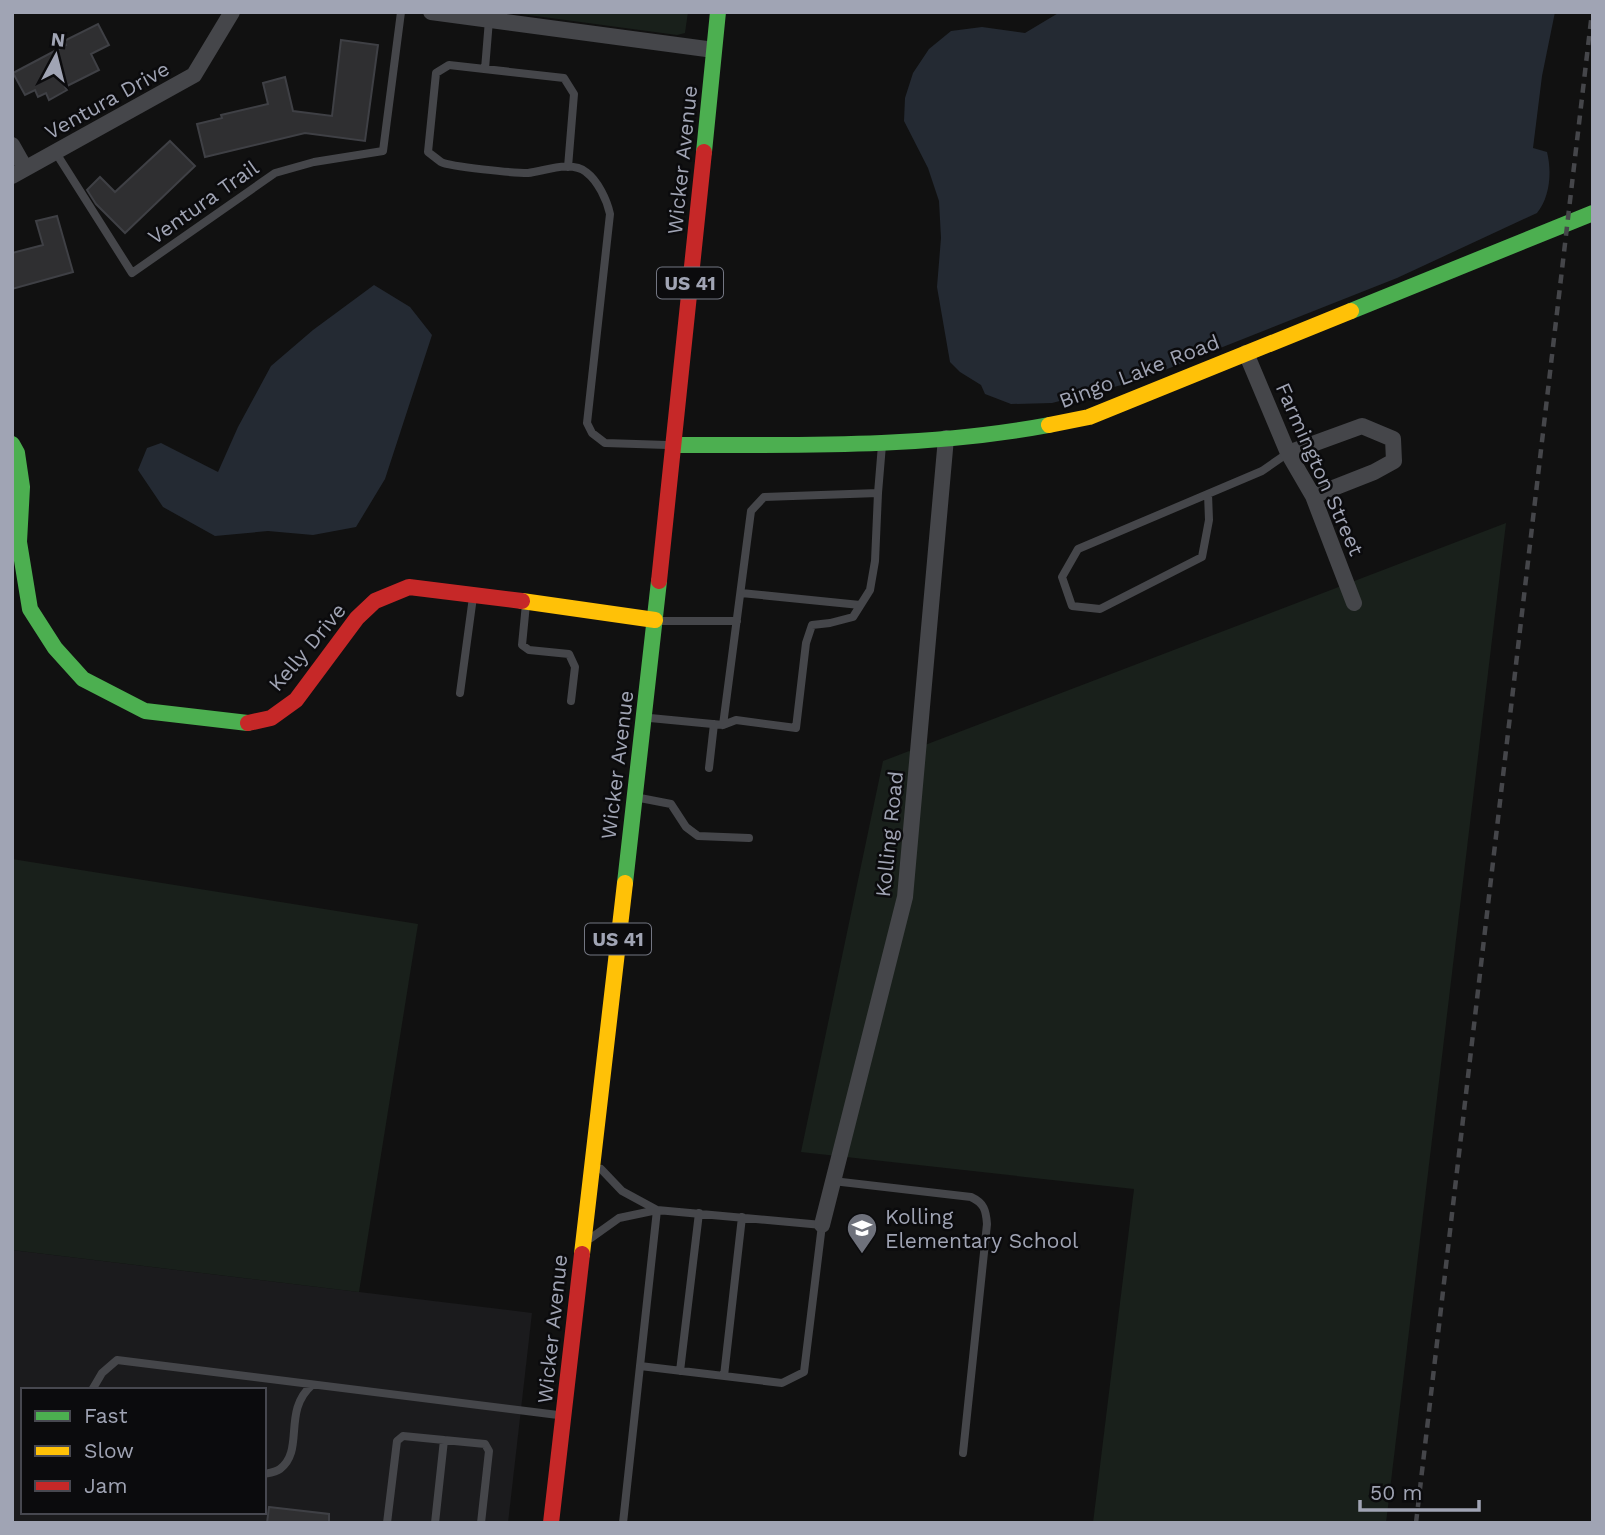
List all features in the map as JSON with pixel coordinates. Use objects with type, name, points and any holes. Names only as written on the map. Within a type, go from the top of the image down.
[{"type":"main road","name":"Wicker Avenue","points":[[551,1523],[674,445],[718,12]]},
{"type":"main road","name":"Bingo Lake Road","points":[[674,445],[946,438],[1049,426],[1089,417],[1593,213]]},
{"type":"main road","name":"Kelly Drive","points":[[12,444],[18,453],[22,487],[19,541],[30,609],[55,648],[83,679],[145,711],[243,724],[271,718],[296,700],[357,618],[374,601],[409,587],[654,620]]},
{"type":"street","name":"Ventura Drive","points":[[19,172],[194,75],[232,12]]},
{"type":"street","points":[[431,12],[489,16],[714,50]]},
{"type":"street","points":[[12,145],[19,172]]},
{"type":"street","name":"Farmington Street","points":[[1246,353],[1288,453],[1312,496],[1354,603]]},
{"type":"street","points":[[1288,453],[1362,426],[1393,439],[1394,461],[1374,472],[1312,496]]},
{"type":"street","name":"Kolling Road","points":[[822,1225],[905,897],[946,438]]},
{"type":"lane","name":"Ventura Trail","points":[[56,153],[132,273],[275,173],[314,162],[383,151],[401,12]]},
{"type":"lane","points":[[485,69],[489,16]]},
{"type":"lane","points":[[568,167],[574,94],[564,79],[449,65],[436,73],[428,152],[443,163],[525,173],[568,167],[572,166],[587,172],[607,200],[611,214],[587,423],[592,433],[605,443],[674,445]]},
{"type":"lane","points":[[643,717],[714,724],[736,720],[796,728],[806,643],[812,625],[830,624],[853,617],[870,590],[875,561],[883,441]]},
{"type":"lane","points":[[1208,494],[1209,520],[1202,557],[1100,609],[1072,606],[1062,577],[1078,549],[1262,471],[1288,453]]},
{"type":"lane","points":[[723,724],[751,511],[764,498],[878,494]]},
{"type":"lane","points":[[741,593],[860,605]]},
{"type":"lane","points":[[460,693],[473,594]]},
{"type":"lane","points":[[526,601],[522,645],[528,650],[569,654],[575,667],[571,701]]},
{"type":"lane","points":[[654,620],[737,621]]},
{"type":"lane","points":[[709,768],[714,724]]},
{"type":"lane","points":[[634,797],[671,804],[686,827],[698,836],[748,838]]},
{"type":"lane","points":[[593,1161],[622,1191],[657,1210]]},
{"type":"lane","points":[[833,1181],[971,1197],[981,1202],[986,1211],[987,1224],[963,1453]]},
{"type":"lane","points":[[623,1523],[657,1210]]},
{"type":"lane","points":[[583,1244],[620,1218],[657,1210],[822,1225],[804,1372],[782,1383],[640,1366]]},
{"type":"lane","points":[[680,1371],[699,1213]]},
{"type":"lane","points":[[724,1376],[742,1217]]},
{"type":"lane","points":[[93,1388],[102,1373],[117,1360],[564,1415]]},
{"type":"lane","points":[[266,1473],[280,1469],[290,1454],[298,1400],[312,1385]]},
{"type":"lane","points":[[387,1523],[397,1441],[402,1436],[485,1444],[489,1451],[481,1523]]},
{"type":"lane","points":[[435,1523],[444,1440]]},
{"type":"shaded area","points":[[506,12],[688,12],[685,33],[677,35]]},
{"type":"shaded area","points":[[1060,12],[1555,12],[1542,76],[1533,148],[1547,152],[1549,176],[1545,200],[1537,213],[1397,278],[1137,381],[1052,403],[1011,404],[985,394],[981,385],[950,362],[937,287],[941,238],[939,201],[928,168],[904,121],[905,98],[913,73],[929,49],[951,31],[982,27],[1025,33]]},
{"type":"shaded area","points":[[374,285],[410,307],[432,335],[385,479],[356,527],[313,535],[268,531],[215,536],[163,507],[138,470],[147,448],[161,443],[218,472],[238,427],[271,366],[313,330]]},
{"type":"shaded area","points":[[1506,523],[1386,1523],[1093,1523],[1134,1189],[801,1152],[883,761]]},
{"type":"shaded area","points":[[12,859],[418,924],[359,1292],[12,1250]]},
{"type":"shaded area","points":[[12,1250],[532,1313],[508,1523],[12,1523]]},
{"type":"building","points":[[98,24],[109,45],[91,54],[99,70],[65,87],[67,90],[49,100],[46,93],[38,97],[35,90],[25,95],[13,73],[66,45],[64,41]]},
{"type":"building","points":[[341,40],[378,45],[365,141],[305,133],[205,157],[197,124],[222,118],[221,115],[268,104],[263,83],[285,77],[293,111],[332,116]]},
{"type":"building","points":[[170,141],[195,166],[125,233],[96,204],[87,190],[100,177],[115,192]]},
{"type":"building","points":[[57,216],[73,272],[12,289],[12,253],[43,245],[36,221]]},
{"type":"building","points":[[269,1507],[329,1514],[329,1523],[267,1523]]},
{"type":"railway","points":[[1416,1523],[1592,12]]},
{"type":"traffic: fast","points":[[704,152],[718,12]]},
{"type":"traffic: fast","points":[[1351,311],[1593,213]]},
{"type":"traffic: fast","points":[[674,445],[862,444],[956,438],[1049,425]]},
{"type":"traffic: fast","points":[[12,444],[17,453],[22,487],[19,542],[30,609],[55,648],[83,679],[145,711],[248,723]]},
{"type":"traffic: fast","points":[[625,883],[659,581]]},
{"type":"traffic: slow","points":[[1049,425],[1089,417],[1351,311]]},
{"type":"traffic: slow","points":[[522,601],[655,620]]},
{"type":"traffic: slow","points":[[582,1254],[625,883]]},
{"type":"traffic: jam","points":[[659,581],[704,152]]},
{"type":"traffic: jam","points":[[248,723],[271,718],[296,700],[357,618],[375,601],[409,587],[522,601]]},
{"type":"traffic: jam","points":[[551,1523],[582,1254]]},
{"type":"place","name":"Kolling Elementary School","points":[[862,1255]]}]
